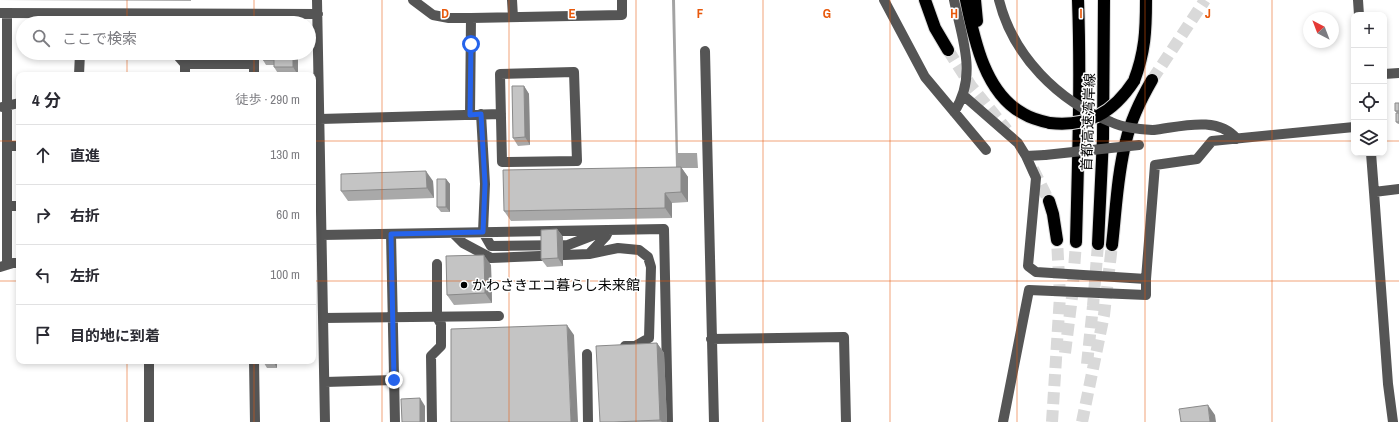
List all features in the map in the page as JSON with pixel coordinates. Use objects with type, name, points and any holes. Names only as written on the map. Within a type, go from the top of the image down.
[{"type":"highway","points":[[927,0],[935,28],[948,50]]},
{"type":"highway","points":[[966,0],[983,64],[993,84],[1011,106],[1023,114],[1036,120],[1065,124],[1092,119],[1105,112],[1116,104],[1134,81],[1143,53],[1146,31],[1146,0]]},
{"type":"highway","points":[[975,0],[983,64]]},
{"type":"highway","name":"首都高速湾岸線","points":[[1076,242],[1079,128],[1078,0]]},
{"type":"highway","name":"首都高速湾岸線","points":[[1098,244],[1103,130],[1104,0]]},
{"type":"highway","points":[[1112,245],[1122,158],[1126,141],[1134,117],[1152,80]]},
{"type":"highway","points":[[1049,202],[1053,214],[1057,240]]},
{"type":"street","points":[[317,0],[322,235],[318,266],[323,318],[325,422]]},
{"type":"street","points":[[413,0],[433,15],[449,18],[622,15],[622,0]]},
{"type":"street","points":[[512,0],[512,17]]},
{"type":"street","points":[[884,0],[925,77],[986,150]]},
{"type":"street","points":[[954,0],[968,67],[964,95],[954,112]]},
{"type":"street","points":[[999,0],[1012,34],[1027,59],[1038,72],[1063,95],[1077,105],[1111,122],[1127,127],[1153,130],[1200,124],[1211,125],[1224,128],[1231,132],[1236,139]]},
{"type":"street","points":[[1358,0],[1359,12]]},
{"type":"street","points":[[16,264],[4,266],[7,206],[4,181],[7,146],[3,107],[4,13],[50,16]]},
{"type":"street","points":[[286,16],[318,14]]},
{"type":"street","points":[[470,115],[471,18]]},
{"type":"street","points":[[705,51],[714,422]]},
{"type":"street","points":[[79,72],[80,60]]},
{"type":"street","points":[[181,60],[185,64],[254,64]]},
{"type":"street","points":[[254,60],[254,72]]},
{"type":"street","points":[[185,64],[185,72]]},
{"type":"street","points":[[574,72],[577,161],[502,162],[501,114],[500,74],[574,72]]},
{"type":"street","points":[[1387,74],[1399,73]]},
{"type":"street","points":[[964,95],[1018,143],[1036,178],[1028,266],[1036,272],[1146,279]]},
{"type":"street","points":[[3,107],[16,104]]},
{"type":"street","points":[[481,114],[485,184],[483,232],[491,246],[568,245],[609,230]]},
{"type":"street","points":[[320,119],[501,114]]},
{"type":"street","points":[[1003,422],[1029,290],[1146,295],[1155,166],[1197,159],[1212,141],[1351,128]]},
{"type":"street","points":[[1026,156],[1140,145]]},
{"type":"street","points":[[7,146],[16,146]]},
{"type":"street","points":[[1371,156],[1388,384],[1393,422]]},
{"type":"street","points":[[1374,192],[1399,189]]},
{"type":"street","points":[[7,206],[16,206]]},
{"type":"street","points":[[322,235],[664,229],[668,422]]},
{"type":"street","points":[[589,254],[606,236],[609,230]]},
{"type":"street","points":[[453,232],[463,243],[491,258],[589,254],[618,248],[639,250],[648,257],[651,267],[649,338],[635,346],[613,346]]},
{"type":"street","points":[[391,234],[396,422]]},
{"type":"street","points":[[432,422],[431,356],[441,346],[441,324],[437,317],[437,264]]},
{"type":"street","points":[[323,318],[499,316]]},
{"type":"street","points":[[711,339],[844,337],[846,422]]},
{"type":"street","points":[[587,354],[588,422]]},
{"type":"street","points":[[149,364],[149,422]]},
{"type":"street","points":[[254,364],[254,422]]},
{"type":"street","points":[[324,382],[394,380]]},
{"type":"shaded area","points":[[672,0],[675,0],[678,153],[697,153],[698,168],[676,168]]},
{"type":"building","points":[[274,60],[293,60],[293,67],[274,67]]},
{"type":"building","points":[[512,86],[524,86],[525,137],[513,138]]},
{"type":"building","points":[[1395,103],[1399,103],[1399,111],[1395,111]]},
{"type":"building","points":[[1396,113],[1399,113],[1399,122],[1396,122]]},
{"type":"building","points":[[681,167],[681,192],[665,193],[665,208],[504,211],[503,170]]},
{"type":"building","points":[[426,171],[427,188],[341,191],[341,174]]},
{"type":"building","points":[[437,179],[446,179],[446,207],[437,207]]},
{"type":"building","points":[[557,229],[558,258],[541,259],[541,230]]},
{"type":"building","points":[[484,255],[485,293],[447,295],[446,256]]},
{"type":"building","points":[[567,325],[571,422],[451,422],[451,329]]},
{"type":"building","points":[[657,343],[660,420],[600,422],[596,346]]},
{"type":"building","points":[[420,398],[420,422],[402,422],[401,399]]},
{"type":"building","points":[[1208,405],[1210,422],[1181,422],[1179,409]]},
{"type":"tunnel","points":[[1152,80],[1205,0]]},
{"type":"tunnel","points":[[948,50],[971,86],[1007,130]]},
{"type":"tunnel","points":[[1033,169],[1049,201]]},
{"type":"tunnel","points":[[1052,422],[1060,296],[1057,240]]},
{"type":"tunnel","points":[[1065,353],[1072,297],[1076,242]]},
{"type":"tunnel","points":[[1087,364],[1098,244]]},
{"type":"tunnel","points":[[1082,422],[1104,315],[1112,245]]},
{"type":"place","name":"かわさきエコ暮らし未来館","points":[[464,285]]},
{"type":"route","points":[[394,380],[391,234],[483,232],[485,184],[481,114],[470,115],[471,44]]}]
